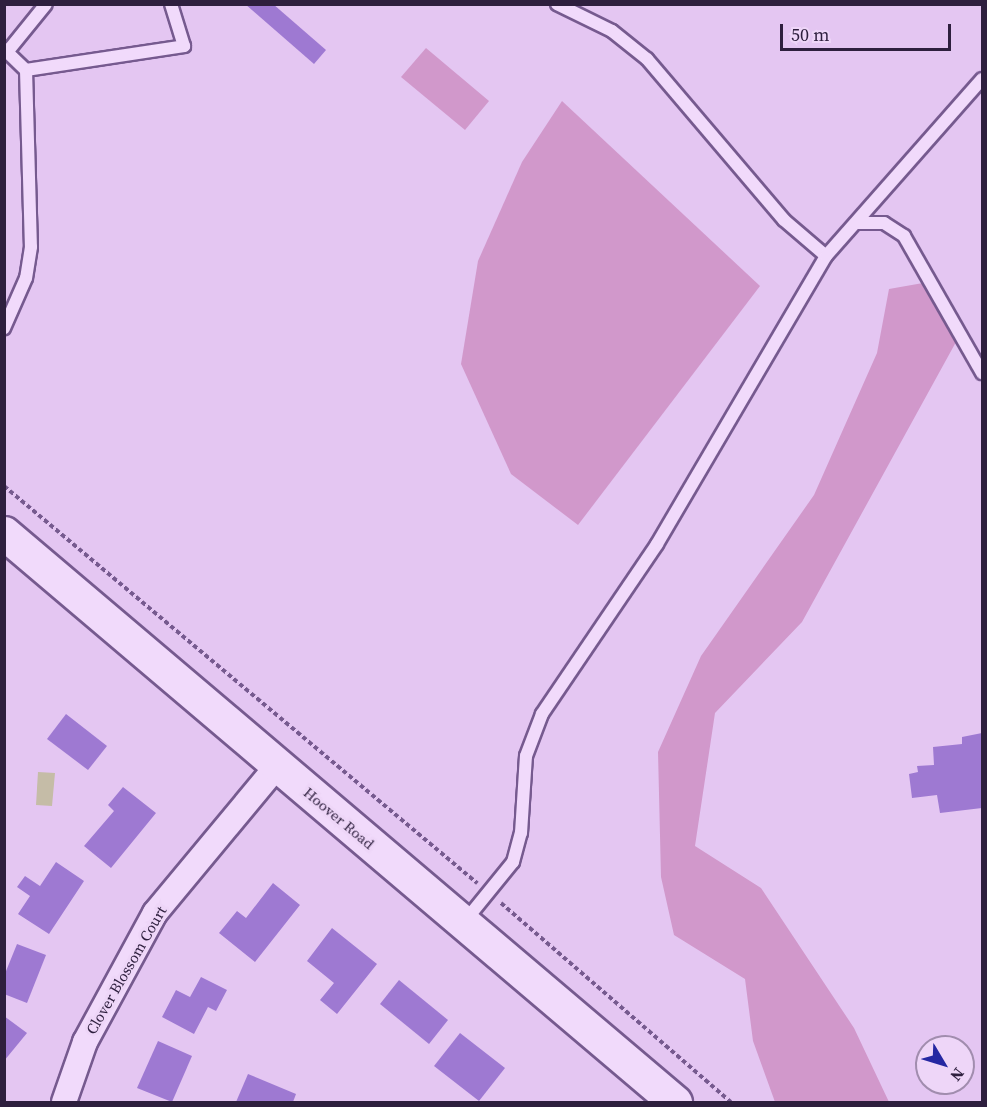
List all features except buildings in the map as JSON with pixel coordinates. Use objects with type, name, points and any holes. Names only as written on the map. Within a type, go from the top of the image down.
[{"type":"main road","name":"Hoover Road","points":[[4,533],[675,1102]]},
{"type":"street","name":"Clover Blossom Court","points":[[64,1102],[85,1042],[154,913],[277,766]]},
{"type":"lane","points":[[4,328],[26,278],[31,247],[26,70],[6,50],[46,4]]},
{"type":"lane","points":[[26,70],[184,46],[171,4]]},
{"type":"lane","points":[[557,4],[612,31],[647,59],[784,220],[826,255]]},
{"type":"lane","points":[[463,923],[490,894],[513,861],[521,833],[521,780],[542,714],[657,544],[826,255],[858,223],[982,80]]},
{"type":"lane","points":[[858,223],[884,223],[904,236],[982,373]]},
{"type":"path","points":[[4,486],[490,894],[731,1102]]},
{"type":"shaded area","points":[[426,48],[489,101],[465,130],[401,77]]},
{"type":"shaded area","points":[[562,101],[760,286],[578,525],[511,474],[461,364],[478,261],[522,162]]},
{"type":"shaded area","points":[[923,283],[956,342],[802,622],[715,713],[695,846],[761,888],[854,1028],[889,1102],[775,1102],[753,1041],[745,979],[674,935],[661,877],[658,752],[701,656],[814,495],[877,353],[889,289]]},
{"type":"shaded area","points":[[38,772],[55,773],[52,806],[36,805]]}]
